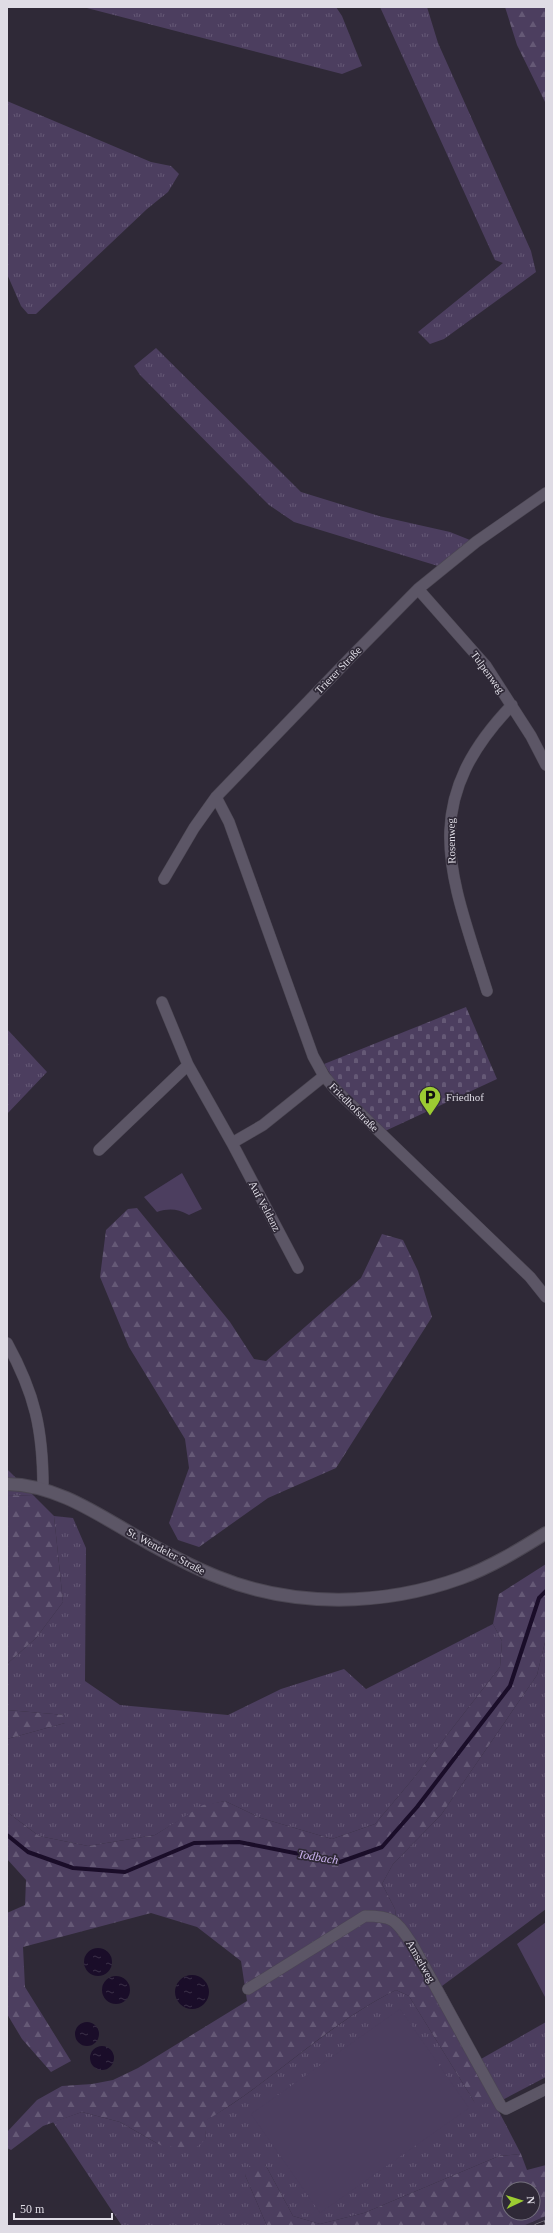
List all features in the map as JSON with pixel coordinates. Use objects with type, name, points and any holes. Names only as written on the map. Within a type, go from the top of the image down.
[{"type":"main road","name":"St. Wendeler Straße","points":[[9,1484],[43,1488],[67,1497],[179,1560],[219,1578],[256,1589],[296,1596],[335,1600],[377,1598],[418,1591],[461,1578],[499,1561],[546,1533]]},
{"type":"street","name":"Trierer Straße","points":[[164,879],[194,828],[216,797],[418,589],[476,542],[546,493]]},
{"type":"street","name":"Tulpenweg","points":[[418,589],[486,666],[512,705],[546,764]]},
{"type":"street","name":"Rosenweg","points":[[486,991],[453,878],[449,854],[449,828],[453,800],[464,772],[479,744],[512,705]]},
{"type":"street","name":"Friedhofstraße","points":[[216,797],[229,822],[314,1056],[324,1076],[336,1090],[545,1293]]},
{"type":"street","name":"Auf Veldenz","points":[[162,1002],[188,1065],[232,1143],[298,1268]]},
{"type":"street","points":[[99,1150],[188,1065]]},
{"type":"street","points":[[232,1143],[263,1125],[324,1076]]},
{"type":"street","points":[[7,1342],[31,1394],[38,1416],[43,1446],[43,1488]]},
{"type":"street","name":"Amselweg","points":[[248,1989],[366,1916],[380,1916],[396,1921],[412,1944],[501,2106],[506,2109],[513,2107],[546,2089]]},
{"type":"shaded area","points":[[546,2216],[546,2226],[523,2226],[534,2221],[541,2221],[541,2218]]},
{"type":"green space","points":[[83,7],[336,7],[342,16],[362,66],[342,74]]},
{"type":"green space","points":[[380,7],[427,7],[438,43],[531,251],[536,272],[444,339],[430,344],[418,332],[503,263],[495,260]]},
{"type":"green space","points":[[505,7],[546,7],[546,104],[517,45]]},
{"type":"green space","points":[[7,101],[151,162],[171,166],[179,174],[168,192],[147,209],[36,314],[28,314],[21,306],[7,274]]},
{"type":"green space","points":[[156,348],[301,492],[379,516],[450,532],[470,540],[438,566],[294,522],[269,505],[140,375],[134,366]]},
{"type":"green space","points":[[466,1007],[497,1079],[383,1132],[335,1082],[324,1064]]},
{"type":"green space","points":[[7,1029],[47,1072],[7,1114]]},
{"type":"green space","points":[[182,1173],[202,1209],[189,1215],[181,1211],[173,1210],[157,1212],[144,1197]]},
{"type":"green space","points":[[137,1208],[230,1322],[254,1359],[266,1361],[361,1278],[382,1234],[403,1240],[418,1271],[432,1317],[336,1468],[268,1498],[199,1547],[178,1540],[169,1523],[189,1468],[185,1439],[129,1347],[100,1277],[106,1230],[128,1209]]},
{"type":"green space","points":[[7,1469],[34,1496],[7,1495]]},
{"type":"green space","points":[[7,1495],[34,1496],[54,1516],[63,1602],[36,1638],[7,1664]]},
{"type":"green space","points":[[54,1516],[73,1518],[86,1548],[85,1681],[120,1705],[228,1715],[281,1689],[344,1669],[366,1689],[493,1624],[502,1641],[500,1667],[412,1780],[375,1824],[332,1839],[261,1818],[225,1801],[203,1806],[155,1835],[88,1846],[39,1836],[7,1812],[7,1739],[65,1723],[65,1715],[7,1710],[7,1664],[36,1638],[63,1602]]},
{"type":"green space","points":[[546,1564],[546,1638],[537,1675],[441,1815],[393,1864],[382,1884],[395,1909],[398,1935],[489,2096],[484,2105],[475,2103],[409,1996],[396,1990],[347,2019],[255,2088],[207,2120],[205,2140],[193,2150],[160,2145],[120,2122],[82,2112],[43,2126],[11,2150],[7,2148],[7,2132],[37,2100],[62,2086],[92,2084],[113,2080],[138,2068],[247,2001],[241,1961],[197,1927],[151,1913],[23,1947],[25,1987],[71,2061],[51,2072],[22,2039],[7,2014],[7,1913],[25,1905],[26,1880],[7,1859],[7,1812],[39,1836],[88,1846],[155,1835],[203,1805],[225,1801],[261,1818],[332,1839],[375,1824],[412,1780],[500,1667],[502,1641],[493,1624],[499,1594]]},
{"type":"green space","points":[[546,1638],[546,1909],[442,1986],[481,2059],[546,2022],[546,2077],[495,2104],[521,2154],[499,2156],[364,2213],[320,2224],[293,2216],[265,2164],[245,2175],[267,2226],[122,2226],[53,2122],[82,2112],[120,2122],[160,2145],[205,2140],[206,2120],[231,2105],[347,2019],[396,1990],[409,1996],[475,2103],[398,1935],[395,1909],[382,1884],[393,1864],[441,1815],[537,1675]]},
{"type":"green space","points":[[7,1710],[65,1715],[65,1723],[7,1739]]},
{"type":"green space","points":[[546,1922],[546,1997],[545,1997],[517,1944]]},
{"type":"green space","points":[[400,2009],[469,2108],[320,2213],[251,2114]]},
{"type":"green space","points":[[521,2154],[527,2170],[546,2165],[546,2216],[541,2218],[541,2181],[501,2181],[501,2221],[534,2221],[523,2226],[267,2226],[245,2175],[252,2161],[265,2164],[293,2216],[320,2224],[364,2213],[499,2156]]},
{"type":"water","points":[[98,1948],[108,1952],[112,1962],[108,1972],[98,1976],[88,1972],[84,1962],[88,1952]]},
{"type":"water","points":[[189,1975],[195,1975],[199,1976],[206,1982],[209,1992],[208,1999],[202,2006],[195,2009],[189,2009],[185,2008],[178,2002],[175,1995],[175,1989],[176,1985],[182,1978]]},
{"type":"water","points":[[116,1976],[126,1980],[130,1990],[126,2000],[116,2004],[106,2000],[102,1990],[106,1980]]},
{"type":"water","points":[[87,2022],[95,2026],[99,2034],[95,2042],[87,2046],[79,2042],[75,2034],[79,2026]]},
{"type":"water","points":[[102,2046],[110,2050],[114,2058],[110,2066],[102,2070],[94,2066],[90,2058],[94,2050]]},
{"type":"waterway","name":"Todbach","points":[[7,1835],[28,1852],[73,1868],[125,1872],[194,1843],[239,1842],[340,1862],[382,1847],[417,1807],[510,1686],[539,1598],[546,1591]]},
{"type":"railway","points":[[536,2226],[546,2222]]},
{"type":"place","name":"Friedhof","points":[[430,1116]]}]
